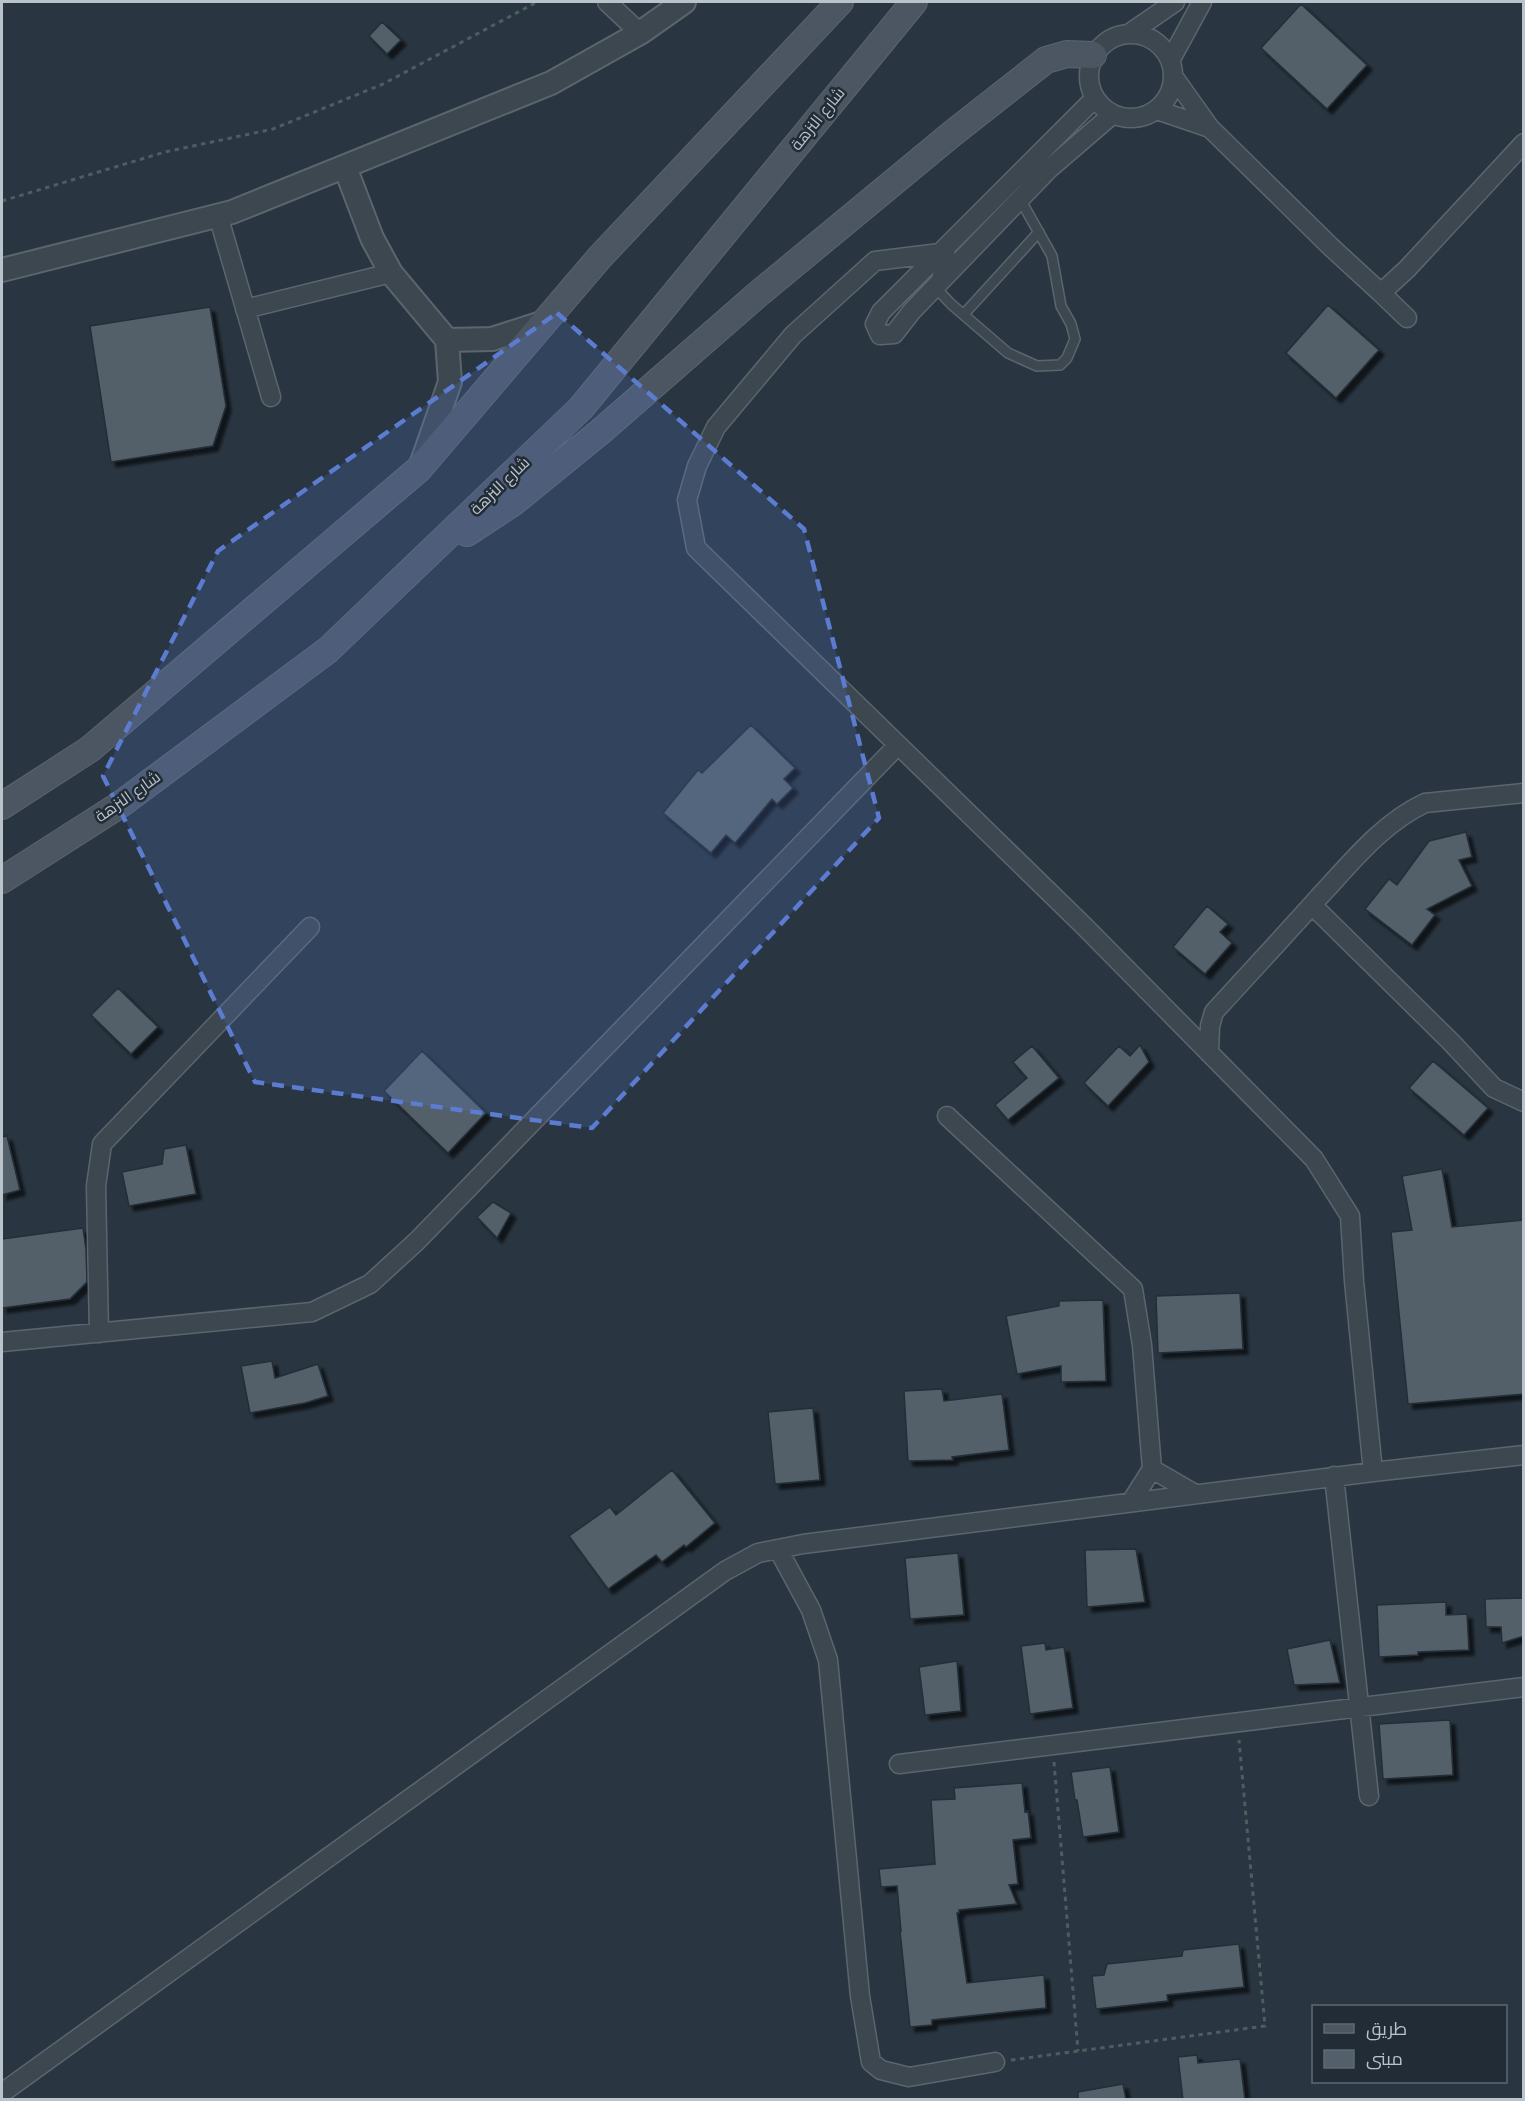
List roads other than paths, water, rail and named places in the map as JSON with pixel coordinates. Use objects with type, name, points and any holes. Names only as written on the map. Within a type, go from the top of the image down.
[{"type":"main road","points":[[2,806],[90,749],[419,469],[600,257],[840,2]]},
{"type":"main road","name":"شارع النزهة","points":[[2,880],[121,804],[328,650],[581,408],[914,2]]},
{"type":"main road","points":[[414,567],[514,502],[600,432],[775,280],[953,133],[1046,60],[1067,54],[1093,55]]},
{"type":"street","points":[[607,2],[640,33]]},
{"type":"street","points":[[2,270],[232,212],[551,83],[640,33],[684,2]]},
{"type":"street","points":[[1175,2],[1130,33],[1110,39],[1093,55],[1088,76],[1095,98],[1104,109],[1130,119],[1144,117],[1157,110],[1166,101],[1172,68],[1202,2]]},
{"type":"street","points":[[1130,33],[1152,39],[1163,48],[1172,68],[1210,128],[1407,318]]},
{"type":"street","points":[[1095,98],[881,312],[875,324],[880,335],[894,334],[935,287],[1049,169],[1113,114]]},
{"type":"street","points":[[1157,110],[1210,128]]},
{"type":"street","points":[[1381,293],[1407,269],[1524,143]]},
{"type":"street","points":[[345,167],[372,238],[391,273],[447,340],[450,382],[419,469]]},
{"type":"street","points":[[218,215],[271,397]]},
{"type":"street","points":[[940,253],[874,261],[794,335],[716,427],[697,466],[687,500],[696,548],[1084,926],[1314,1159],[1350,1216],[1354,1281],[1373,1472]]},
{"type":"street","points":[[245,309],[391,273]]},
{"type":"street","points":[[447,340],[492,339],[545,322]]},
{"type":"street","points":[[2,1342],[312,1312],[370,1284],[417,1241],[898,745]]},
{"type":"street","points":[[1209,1053],[1210,1026],[1214,1012],[1376,838],[1413,808],[1425,803],[1524,793]]},
{"type":"street","points":[[1312,905],[1451,1042],[1494,1088],[1524,1102]]},
{"type":"street","points":[[99,1333],[96,1186],[102,1144],[310,927]]},
{"type":"street","points":[[1173,1017],[1191,1018],[1214,1012]]},
{"type":"street","points":[[947,1116],[1133,1289],[1142,1345],[1152,1468],[1131,1502]]},
{"type":"street","points":[[2,2093],[724,1571],[758,1553],[803,1544],[1334,1476],[1524,1455]]},
{"type":"street","points":[[1152,1468],[1195,1494]]},
{"type":"street","points":[[1334,1476],[1370,1796]]},
{"type":"street","points":[[778,1549],[810,1610],[828,1660],[860,1996],[871,2062],[881,2070],[909,2077],[995,2062]]},
{"type":"street","points":[[899,1764],[1524,1687]]},
{"type":"lane","points":[[980,214],[944,261],[935,287],[1008,353],[1037,366],[1060,365],[1067,358],[1075,339],[1071,324],[1061,306],[1052,256],[1020,199]]},
{"type":"lane","points":[[964,314],[1039,232]]}]
